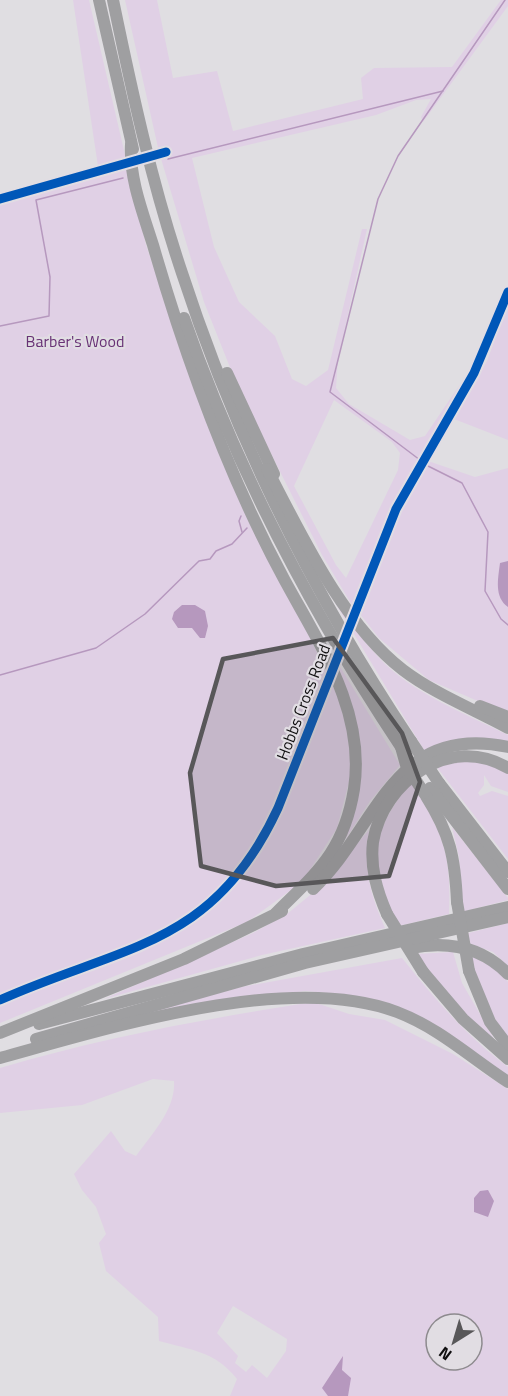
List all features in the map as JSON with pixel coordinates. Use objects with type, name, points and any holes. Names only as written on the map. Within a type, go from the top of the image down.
[{"type":"highway","points":[[99,0],[132,144],[176,297],[231,438],[269,521],[315,608],[406,744],[406,765],[431,788],[508,872]]},
{"type":"highway","points":[[113,0],[154,178],[196,315],[241,428],[276,506],[314,579],[431,788],[508,889]]},
{"type":"highway","points":[[132,144],[130,161],[138,193],[179,328],[232,465],[343,695],[353,730],[356,766],[349,810],[336,844],[316,875],[276,913]]},
{"type":"highway","points":[[154,178],[164,193],[191,280],[232,385],[314,554]]},
{"type":"highway","points":[[241,428],[253,441],[314,554],[351,613],[386,655],[419,681],[508,728]]},
{"type":"highway","points":[[231,438],[234,459],[289,586]]},
{"type":"highway","points":[[455,700],[476,704],[508,717]]},
{"type":"highway","points":[[0,1034],[184,959],[291,907],[326,876],[355,838],[386,790],[408,767],[429,755],[461,745],[486,744],[508,747]]},
{"type":"highway","points":[[508,768],[491,760],[471,756],[448,759],[418,771],[395,792],[376,828],[372,857],[376,885],[387,914],[423,972],[463,1019],[508,1059]]},
{"type":"highway","points":[[431,788],[441,821],[451,843],[456,866],[457,902],[469,971],[490,1022],[508,1046]]},
{"type":"highway","points":[[0,1034],[189,983],[508,907]]},
{"type":"highway","points":[[0,1050],[305,963],[508,917]]},
{"type":"highway","points":[[305,963],[351,960],[420,946],[447,945],[480,953],[508,974]]},
{"type":"highway","points":[[0,1058],[169,1015],[282,998],[325,997],[368,1003],[409,1017],[446,1038],[508,1082]]},
{"type":"street","name":"Hobbs Cross Road","points":[[0,1000],[153,941],[188,921],[222,893],[246,865],[268,830],[392,519],[422,461],[474,373],[508,292]]},
{"type":"highlighted area","points":[[333,638],[402,733],[420,782],[389,876],[276,886],[201,866],[190,773],[223,659]]},
{"type":"green space","name":"Barber's Wood","points":[[73,0],[89,0],[146,245],[207,421],[337,695],[348,732],[351,774],[337,828],[302,882],[247,922],[0,1023],[0,1002],[70,975],[120,950],[27,982],[0,994],[0,204],[99,173]]},
{"type":"green space","points":[[125,0],[157,0],[173,78],[217,71],[233,131],[363,99],[361,78],[374,68],[452,67],[501,0],[508,0],[508,6],[423,122],[421,117],[431,99],[416,100],[376,115],[192,158],[214,247],[239,302],[275,336],[292,379],[306,386],[328,370],[362,229],[367,229],[338,359],[336,388],[349,404],[410,440],[425,436],[467,374],[481,342],[486,343],[425,451],[352,605],[322,555],[239,390],[204,302],[159,152]],"holes":[[[334,400],[392,442],[400,453],[398,470],[346,578],[336,565],[294,486]]]},
{"type":"green space","points":[[508,303],[508,440],[454,419],[487,361]]},
{"type":"green space","points":[[428,461],[475,477],[508,468],[508,714],[429,680],[379,638],[360,614],[402,508]]},
{"type":"green space","points":[[334,601],[369,647],[394,672],[435,699],[508,735],[508,742],[488,738],[466,739],[424,750]]},
{"type":"green space","points":[[339,665],[400,765],[370,801],[345,840],[357,796],[360,750],[337,670]]},
{"type":"green space","points":[[480,761],[508,773],[508,792],[491,786],[484,775],[484,785],[478,793],[480,796],[492,791],[508,796],[508,859],[436,766],[449,762]]},
{"type":"green space","points":[[411,782],[431,816],[443,845],[449,875],[449,914],[399,926],[381,885],[377,868],[377,851],[386,819]]},
{"type":"green space","points":[[452,827],[508,900],[462,912],[459,857]]},
{"type":"green space","points":[[369,830],[367,857],[369,880],[385,928],[262,955],[104,999],[253,933],[287,914],[320,887]]},
{"type":"green space","points":[[508,923],[508,966],[493,952],[465,942],[465,934]]},
{"type":"green space","points":[[453,952],[462,983],[497,1044],[460,1011],[415,954]]},
{"type":"green space","points":[[468,954],[498,970],[508,982],[508,1041],[488,1010]]},
{"type":"green space","points":[[402,958],[451,1016],[478,1043],[508,1067],[508,1076],[439,1028],[354,996],[306,991],[215,1002],[127,1018],[241,987]]},
{"type":"green space","points":[[313,1002],[349,1014],[385,1020],[453,1054],[508,1089],[508,1396],[230,1396],[237,1379],[220,1363],[202,1353],[159,1341],[158,1317],[106,1271],[99,1243],[106,1234],[96,1207],[82,1190],[74,1174],[111,1131],[125,1151],[136,1156],[167,1111],[174,1091],[174,1081],[153,1079],[82,1105],[0,1113],[0,1068],[117,1038],[194,1022]],"holes":[[[233,1306],[287,1339],[286,1351],[267,1378],[252,1365],[246,1372],[235,1363],[238,1356],[217,1333]]]},
{"type":"shaded area","points":[[508,561],[508,607],[499,593],[498,581],[500,563]]},
{"type":"shaded area","points":[[182,605],[195,605],[205,611],[208,626],[205,638],[200,638],[192,628],[178,628],[172,619],[174,612]]},
{"type":"shaded area","points":[[488,1190],[494,1201],[488,1217],[474,1212],[474,1198],[480,1191]]},
{"type":"shaded area","points":[[343,1356],[342,1370],[351,1378],[348,1396],[328,1396],[322,1388]]},
{"type":"waterway","points":[[420,460],[330,392],[378,199],[398,156],[505,0]]},
{"type":"waterway","points":[[168,159],[443,91]]},
{"type":"waterway","points":[[0,326],[49,316],[50,277],[36,200],[123,178]]},
{"type":"waterway","points":[[426,465],[462,483],[488,532],[485,591],[501,619],[508,625]]},
{"type":"waterway","points":[[241,516],[239,521],[242,532]]},
{"type":"waterway","points":[[0,675],[96,648],[145,614],[199,561],[210,559],[216,551],[232,544],[247,528]]},
{"type":"cycle path","points":[[0,199],[166,152]]},
{"type":"cycle path","points":[[0,1000],[161,936],[194,915],[225,889],[253,854],[278,808],[396,509],[474,373],[508,292]]}]
